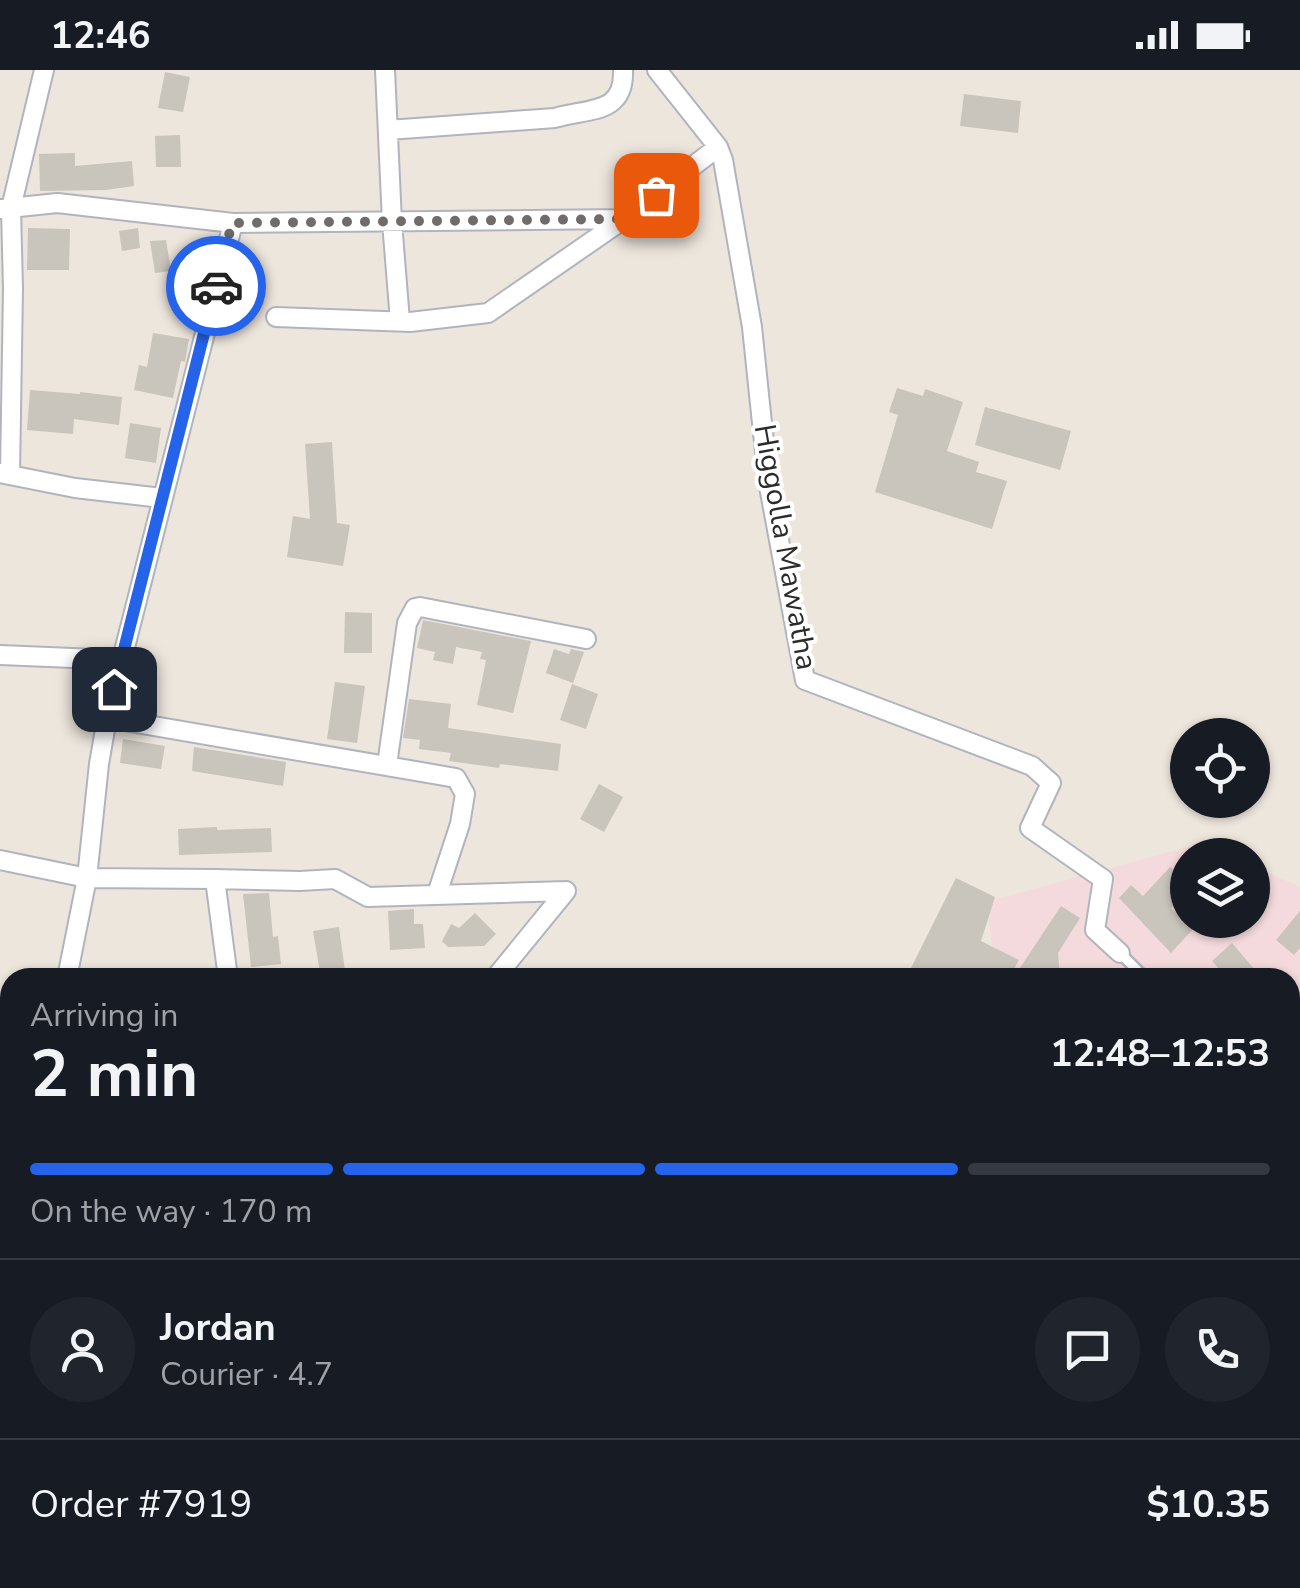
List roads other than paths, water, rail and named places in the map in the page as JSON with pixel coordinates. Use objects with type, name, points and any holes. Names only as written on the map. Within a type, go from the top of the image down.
[{"type":"street","points":[[44,70],[6,208],[13,289],[5,474],[74,488],[162,498]]},
{"type":"street","points":[[385,70],[400,322]]},
{"type":"street","points":[[388,130],[555,118],[606,107],[622,91],[624,70]]},
{"type":"street","name":"Higgolla Mawatha","points":[[657,70],[724,160],[748,308],[768,480],[806,680],[1032,766],[1051,783],[1030,828],[1104,879],[1094,930],[1120,952]]},
{"type":"street","points":[[276,317],[400,322],[488,313],[624,219],[718,147]]},
{"type":"street","points":[[6,208],[56,203],[232,223],[624,219]]},
{"type":"street","points":[[69,968],[86,878],[107,718],[232,223]]},
{"type":"street","points":[[387,765],[407,623],[415,608],[586,639]]},
{"type":"street","points":[[0,655],[121,660]]},
{"type":"street","points":[[107,718],[456,778],[466,794],[437,894]]},
{"type":"street","points":[[0,860],[86,878],[335,879],[368,897],[566,891],[503,968]]},
{"type":"street","points":[[215,879],[227,968]]},
{"type":"lane","points":[[1120,952],[1135,968]]}]
